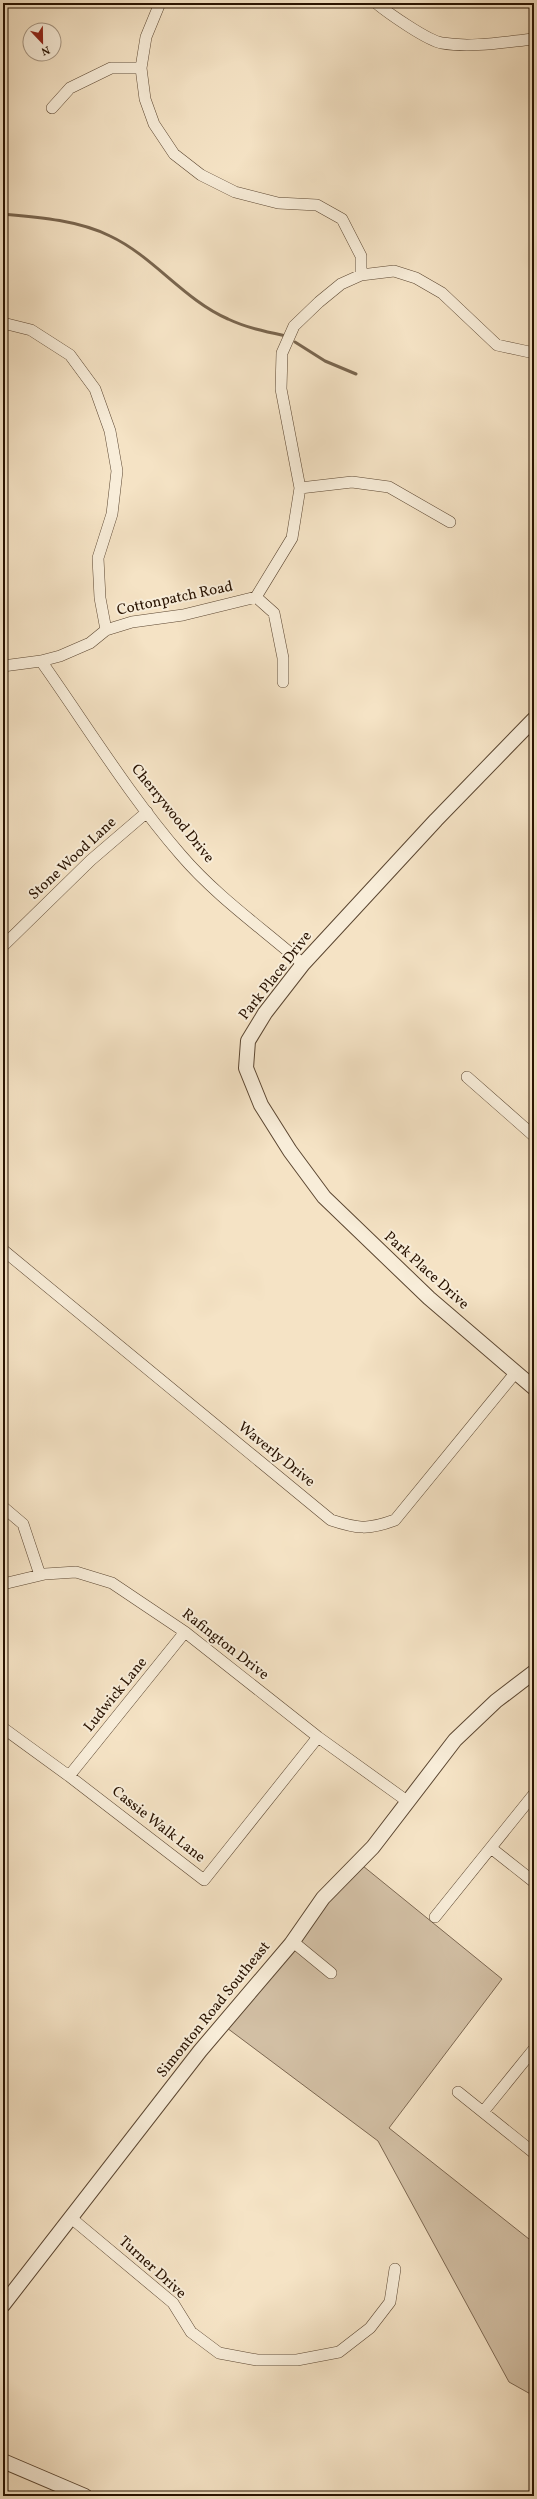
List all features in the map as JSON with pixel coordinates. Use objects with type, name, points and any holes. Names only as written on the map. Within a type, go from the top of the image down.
[{"type":"street","points":[[160,3],[146,37],[141,68],[145,99],[154,124],[174,154],[201,175],[235,192],[278,203],[317,205],[342,219],[361,256],[361,275]]},
{"type":"street","points":[[376,3],[394,17],[440,43],[495,43],[534,39]]},
{"type":"street","points":[[52,108],[70,88],[111,68],[141,68]]},
{"type":"street","name":"Cottonpatch Road","points":[[3,666],[41,661],[90,643],[106,630],[132,622],[183,615],[256,597],[292,538],[300,488],[281,388],[282,353],[294,326],[340,284],[361,275],[394,271],[416,278],[442,294],[497,345],[534,353]]},
{"type":"street","name":"Cottonpatch Road","points":[[3,322],[31,330],[70,355],[95,389],[110,431],[117,471],[112,514],[98,558],[100,598],[106,630]]},
{"type":"street","points":[[300,488],[352,482],[389,487],[450,522]]},
{"type":"street","points":[[256,597],[274,613],[283,658],[283,682]]},
{"type":"street","name":"Cherrywood Drive","points":[[41,661],[147,812],[182,856],[211,885],[304,964]]},
{"type":"street","name":"Park Place Drive","points":[[534,719],[436,820],[304,964],[265,1012],[248,1041],[246,1068],[261,1105],[290,1151],[324,1197],[423,1293],[534,1388]]},
{"type":"street","name":"Stone Wood Lane","points":[[3,946],[91,860],[147,812]]},
{"type":"street","points":[[466,1077],[534,1136]]},
{"type":"street","name":"Waverly Drive","points":[[3,1250],[331,1520],[356,1528],[374,1528],[395,1520],[516,1372]]},
{"type":"street","points":[[3,1507],[23,1524],[40,1575]]},
{"type":"street","name":"Rafington Drive","points":[[3,1584],[40,1575],[76,1572],[112,1582],[185,1632],[318,1737],[407,1801]]},
{"type":"street","name":"Ludwick Lane","points":[[70,1776],[185,1632]]},
{"type":"street","name":"Simonton Road Southeast","points":[[3,2305],[200,2051],[292,1941],[323,1898],[373,1847],[455,1740],[496,1701],[534,1672]]},
{"type":"street","name":"Cassie Walk Lane","points":[[3,1728],[70,1776],[204,1880],[318,1737]]},
{"type":"street","points":[[435,1917],[534,1794]]},
{"type":"street","points":[[491,1848],[534,1882]]},
{"type":"street","points":[[292,1941],[331,1973]]},
{"type":"street","points":[[483,2112],[534,2049]]},
{"type":"street","points":[[458,2092],[534,2153]]},
{"type":"street","name":"Turner Drive","points":[[70,2217],[173,2303],[191,2332],[219,2352],[257,2360],[296,2360],[340,2352],[370,2328],[390,2302],[395,2269]]},
{"type":"street","points":[[3,2461],[85,2496]]},
{"type":"shaded area","points":[[363,1866],[502,1979],[389,2128],[534,2243],[534,2396],[509,2382],[378,2141],[227,2028],[335,1894]]},
{"type":"waterway","points":[[3,214],[57,220],[85,226],[110,236],[126,245],[155,266],[183,290],[212,311],[242,325],[286,336]]},
{"type":"waterway","points":[[295,342],[325,361],[356,374]]}]
